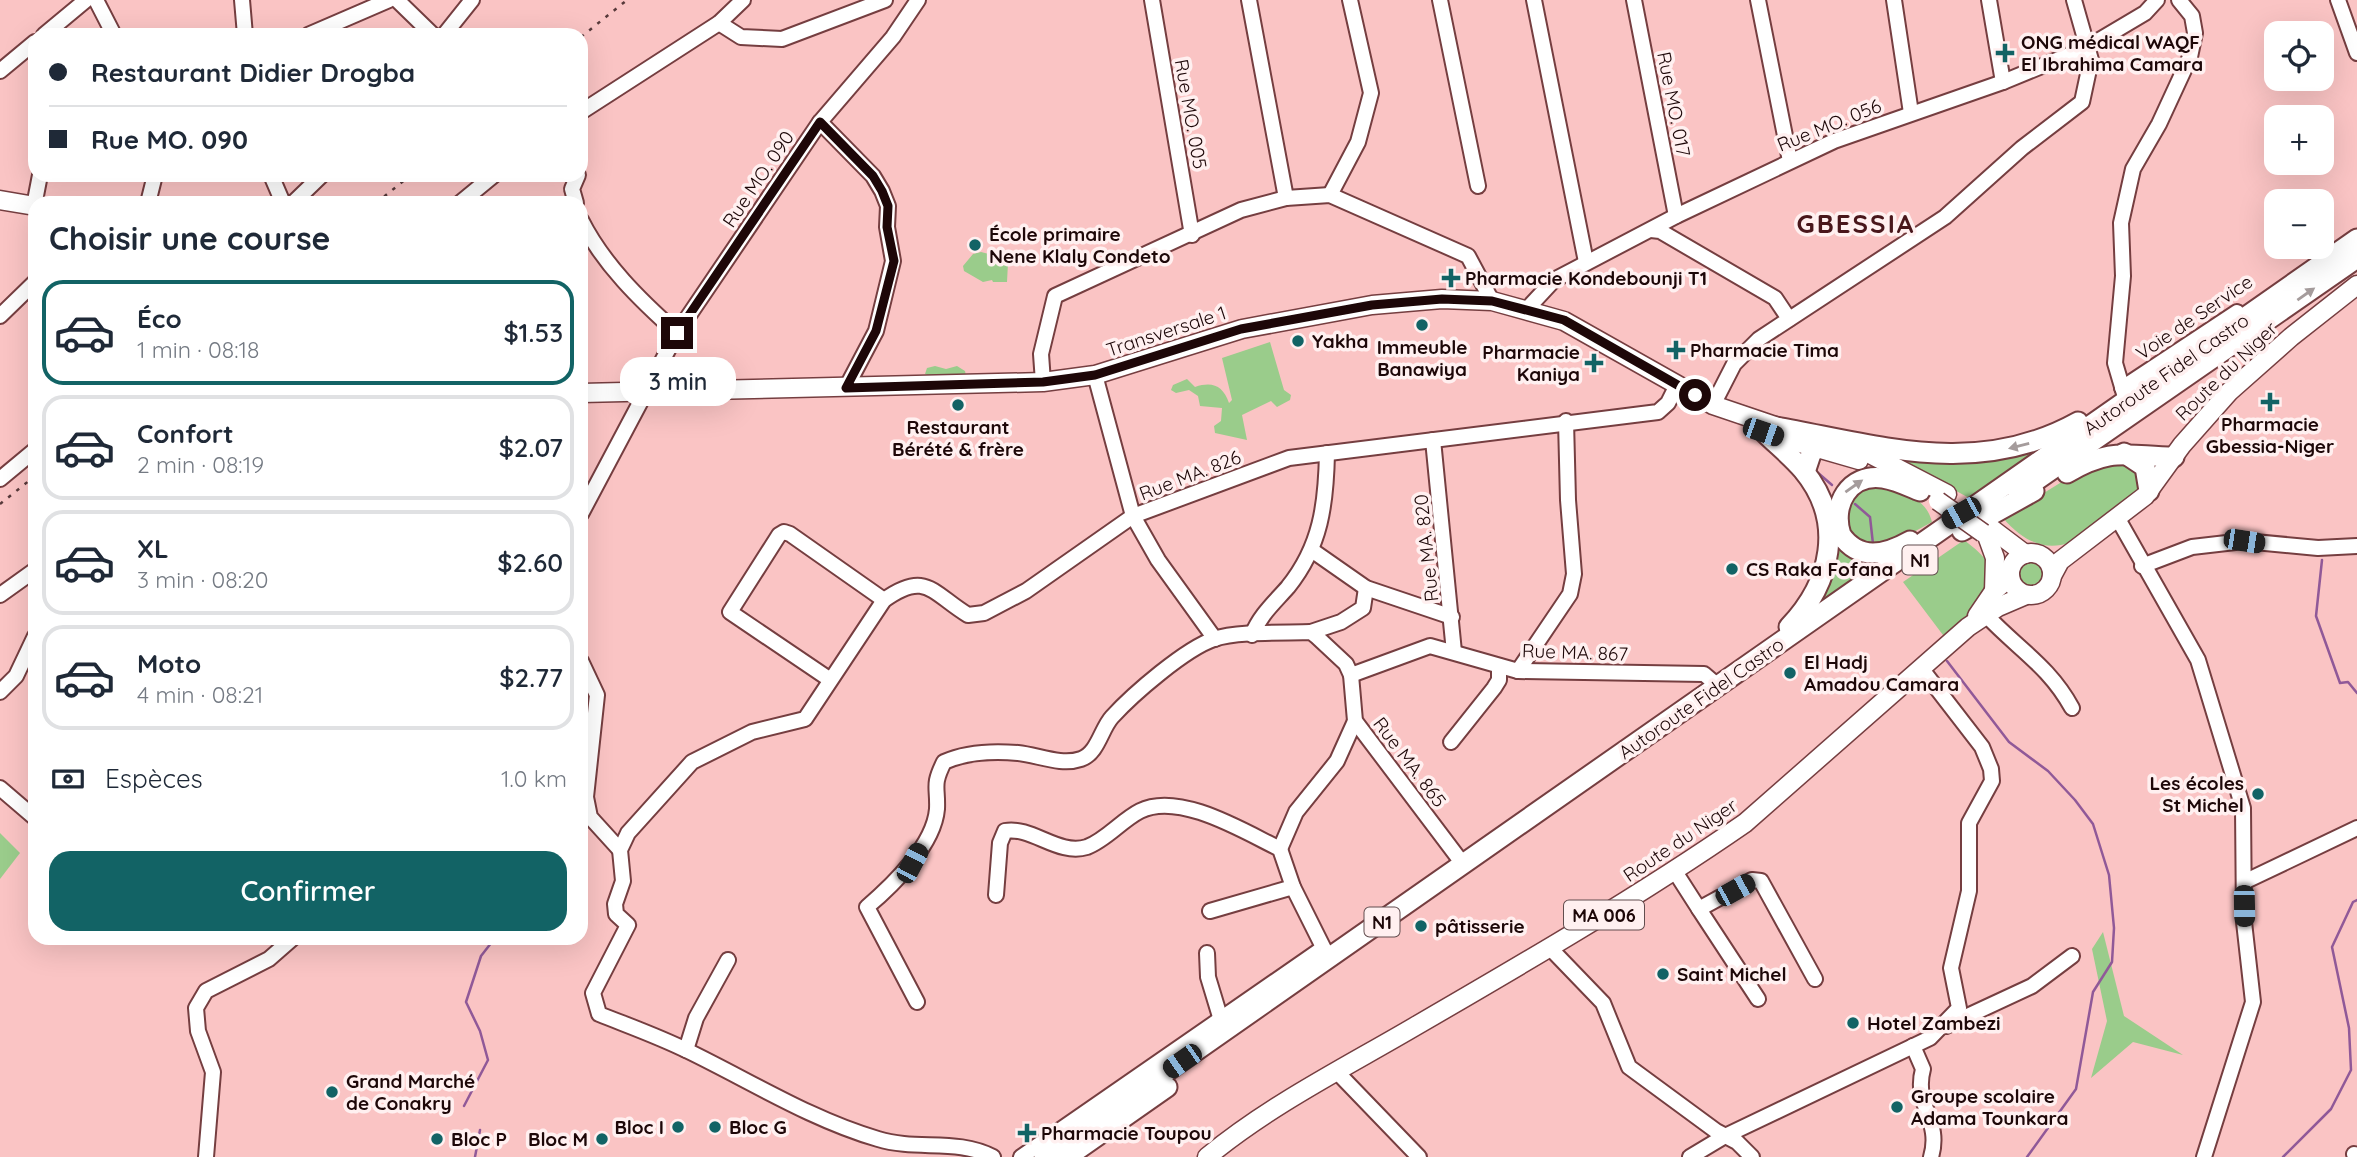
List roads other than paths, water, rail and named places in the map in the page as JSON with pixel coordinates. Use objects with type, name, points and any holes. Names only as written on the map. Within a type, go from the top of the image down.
[{"type":"highway","name":"Autoroute Fidel Castro","points":[[1044,1157],[1326,953],[1463,864],[2357,239]]},
{"type":"highway","name":"Autoroute Fidel Castro","points":[[1068,1157],[2357,258]]},
{"type":"highway","points":[[1770,430],[1914,454],[1965,456],[2024,445],[2054,435],[2123,393],[2147,386]]},
{"type":"highway","points":[[1759,659],[1807,609],[1829,557],[1826,521],[1820,498],[1805,472],[1770,430]]},
{"type":"highway","points":[[1805,472],[1819,444]]},
{"type":"highway","points":[[1962,531],[2085,463],[2123,452],[2174,457]]},
{"type":"highway","points":[[2123,452],[2132,455],[2145,467],[2149,491]]},
{"type":"highway","points":[[1920,491],[1883,478],[1862,480],[1853,485],[1846,491],[1838,507],[1841,535],[1859,551],[1883,553],[1981,503]]},
{"type":"main road","points":[[0,200],[28,205]]},
{"type":"main road","name":"Route du Niger","points":[[2053,573],[2060,561],[2118,519],[2149,491],[2174,457],[2229,393],[2291,337],[2357,285]]},
{"type":"main road","name":"Transversale 1","points":[[588,393],[1043,382],[1095,375],[1241,329],[1372,305],[1442,299],[1492,301],[1528,308],[1564,320],[1713,405],[1770,430],[1864,461],[1920,491],[1942,498]]},
{"type":"main road","name":"Transversale 1","points":[[1819,444],[1868,453],[1942,498],[1986,531],[2016,564]]},
{"type":"main road","points":[[1986,531],[1995,558],[1994,591]]},
{"type":"main road","name":"Route du Niger","points":[[2044,557],[2072,552]]},
{"type":"main road","points":[[2044,557],[2053,573],[2045,591],[2026,595],[2015,588],[2016,564],[2044,557]]},
{"type":"main road","name":"Route du Niger","points":[[1968,627],[2016,564]]},
{"type":"main road","name":"Route du Niger","points":[[1207,1157],[1273,1109],[1550,948],[1745,823],[1968,627],[2026,595]]},
{"type":"street","points":[[53,28],[86,0]]},
{"type":"street","points":[[96,0],[110,28]]},
{"type":"street","points":[[242,0],[244,28]]},
{"type":"street","points":[[324,28],[389,0]]},
{"type":"street","points":[[397,0],[426,28]]},
{"type":"street","points":[[450,28],[472,0]]},
{"type":"street","points":[[588,108],[719,23],[743,0]]},
{"type":"street","points":[[719,23],[741,37],[782,39],[885,0]]},
{"type":"street","name":"Rue MO. 090","points":[[588,501],[677,333],[820,122],[893,37],[918,0]]},
{"type":"street","name":"Rue MO. 005","points":[[1152,0],[1192,234]]},
{"type":"street","points":[[1249,0],[1286,198]]},
{"type":"street","points":[[1330,195],[1358,142],[1371,93],[1350,0]]},
{"type":"street","points":[[1440,0],[1478,186]]},
{"type":"street","points":[[1534,0],[1586,262]]},
{"type":"street","name":"Rue MO. 017","points":[[1634,0],[1676,216]]},
{"type":"street","points":[[1758,0],[1790,161]]},
{"type":"street","points":[[1894,0],[1911,113]]},
{"type":"street","points":[[1989,0],[2003,82]]},
{"type":"street","points":[[1713,405],[1741,356],[1759,339],[1945,217],[2022,148],[2082,102],[2091,60],[2074,0]]},
{"type":"street","name":"Rue MO. 056","points":[[1528,308],[1554,280],[1676,216],[1834,141],[2003,82],[2086,48],[2145,13],[2157,0]]},
{"type":"street","points":[[2123,393],[2115,363],[2123,276],[2121,223],[2133,169],[2159,124],[2190,57],[2195,33],[2192,16],[2179,0]]},
{"type":"street","points":[[2338,0],[2357,53]]},
{"type":"street","points":[[0,71],[28,49]]},
{"type":"street","points":[[820,122],[873,176],[882,191],[888,206],[887,227],[894,261],[876,331],[846,388]]},
{"type":"street","points":[[300,196],[315,182]]},
{"type":"street","points":[[468,196],[486,182]]},
{"type":"street","points":[[1043,382],[1041,354],[1055,296],[1241,210],[1286,198],[1330,195],[1468,256],[1492,301]]},
{"type":"street","points":[[1651,230],[1660,231],[1775,298],[1789,319]]},
{"type":"street","name":"Voie de Service","points":[[2123,393],[2357,231]]},
{"type":"street","points":[[588,233],[596,249],[677,333]]},
{"type":"street","points":[[0,316],[28,289]]},
{"type":"street","points":[[1095,375],[1133,516],[1158,560],[1214,639]]},
{"type":"street","name":"Rue MA. 826","points":[[621,850],[628,833],[692,762],[752,732],[805,719],[829,679],[884,600],[902,586],[928,585],[968,615],[984,613],[1026,591],[1133,516],[1289,458],[1658,411],[1668,403],[1676,385]]},
{"type":"street","points":[[1518,671],[1570,594],[1574,574],[1568,500],[1566,421]]},
{"type":"street","name":"Rue MA. 820","points":[[1433,440],[1454,652]]},
{"type":"street","points":[[1252,635],[1258,619],[1289,586],[1313,551],[1326,495],[1327,453]]},
{"type":"street","points":[[0,478],[28,456]]},
{"type":"street","points":[[2118,519],[2142,566],[2198,660],[2243,808],[2246,881],[2244,922],[2253,1002],[2204,1157]]},
{"type":"street","points":[[829,679],[730,612],[779,535],[784,532],[790,534],[884,600]]},
{"type":"street","points":[[2142,566],[2192,547],[2244,541],[2318,548],[2357,546]]},
{"type":"street","points":[[1313,551],[1366,589],[1452,617]]},
{"type":"street","points":[[0,596],[28,579]]},
{"type":"street","points":[[916,1002],[867,907],[890,888],[912,863],[937,810],[934,781],[944,762],[983,753],[1017,753],[1065,761],[1081,759],[1091,753],[1109,720],[1131,696],[1214,639],[1311,632],[1341,622],[1363,608],[1366,589]]},
{"type":"street","points":[[1986,615],[2014,645],[2049,672],[2072,708]]},
{"type":"street","points":[[1311,632],[1346,664],[1351,675]]},
{"type":"street","name":"Rue MA. 867","points":[[1351,675],[1430,646],[1518,671],[1704,674],[1718,686]]},
{"type":"street","points":[[0,692],[16,676],[28,651]]},
{"type":"street","points":[[1451,742],[1494,688],[1499,680],[1499,666]]},
{"type":"street","points":[[1690,1157],[1725,1136],[1930,1038],[1959,1008],[1951,968],[1969,891],[1969,823],[1992,781],[1991,769],[1982,747],[1921,668]]},
{"type":"street","name":"Rue MA. 865","points":[[1351,675],[1355,721],[1463,864]]},
{"type":"street","points":[[588,676],[597,695],[588,778]]},
{"type":"street","points":[[1021,1157],[1221,1020],[1326,953],[1293,887],[1280,849],[1296,812],[1337,761],[1355,721]]},
{"type":"street","points":[[0,788],[28,812]]},
{"type":"street","points":[[996,895],[1000,843],[1004,831],[1015,829],[1065,848],[1087,847],[1142,810],[1164,804],[1204,813],[1280,849]]},
{"type":"street","points":[[588,807],[590,817],[621,850],[623,881],[615,904],[616,914],[628,925],[593,993],[599,1014],[686,1050],[753,1085],[878,1139],[917,1147],[955,1145],[976,1148],[993,1157]]},
{"type":"street","points":[[2246,881],[2357,828]]},
{"type":"street","points":[[1674,870],[1758,999]]},
{"type":"street","points":[[1699,909],[1752,880],[1761,881],[1815,979]]},
{"type":"street","points":[[1210,911],[1293,887]]},
{"type":"street","points":[[206,1157],[213,1072],[198,1031],[196,1008],[206,991],[269,959],[285,945]]},
{"type":"street","points":[[1550,948],[1603,1003],[1629,1067],[1737,1142],[1752,1157]]},
{"type":"street","points":[[1207,953],[1208,977],[1221,1020]]},
{"type":"street","points":[[1938,1029],[2032,986],[2072,956]]},
{"type":"street","points":[[686,1050],[696,1017],[728,960]]},
{"type":"street","points":[[1913,1046],[1923,1069],[1919,1084],[1936,1139],[1931,1157]]},
{"type":"street","points":[[1337,1072],[1419,1157]]},
{"type":"waterway","points":[[1817,472],[1832,485]]},
{"type":"waterway","points":[[1855,504],[1870,517],[1873,544]]},
{"type":"waterway","points":[[2322,560],[2316,616],[2340,683],[2348,682],[2357,693]]},
{"type":"waterway","points":[[1947,661],[2009,742],[2048,771],[2075,800],[2093,824],[2109,875],[2114,928],[2112,962],[2093,992],[2076,1089],[2027,1157]]},
{"type":"waterway","points":[[2283,1157],[2331,1109],[2351,1070],[2349,1028],[2332,947],[2353,902],[2357,900]]},
{"type":"waterway","points":[[464,1106],[488,1060],[480,1031],[466,1002],[481,956],[490,945]]},
{"type":"waterway","points":[[475,1157],[480,1130]]},
{"type":"railway","points":[[588,31],[627,0]]},
{"type":"railway","points":[[385,196],[402,182]]},
{"type":"railway","points":[[0,504],[28,482]]},
{"type":"place","name":"ONG médical WAQF El Ibrahima Camara","points":[[2005,53]]},
{"type":"place","name":"École primaire Nene Klaly Condeto","points":[[975,245]]},
{"type":"place","name":"Pharmacie Kondebounji T1","points":[[1451,278]]},
{"type":"place","name":"Immeuble Banawiya","points":[[1422,325]]},
{"type":"place","name":"Yakha","points":[[1298,341]]},
{"type":"place","name":"Pharmacie Tima","points":[[1676,350]]},
{"type":"place","name":"Pharmacie Kaniya","points":[[1594,363]]},
{"type":"place","name":"Pharmacie Gbessia-Niger","points":[[2270,402]]},
{"type":"place","name":"Restaurant Bérété & frère","points":[[958,405]]},
{"type":"place","name":"CS Raka Fofana","points":[[1732,569]]},
{"type":"place","name":"El Hadj Amadou Camara","points":[[1790,673]]},
{"type":"place","name":"Les écoles St Michel","points":[[2258,794]]},
{"type":"place","name":"pâtisserie","points":[[1421,926]]},
{"type":"place","name":"Saint Michel","points":[[1663,974]]},
{"type":"place","name":"Hotel Zambezi","points":[[1853,1023]]},
{"type":"place","name":"Grand Marché de Conakry","points":[[332,1092]]},
{"type":"place","name":"Groupe scolaire Adama Tounkara","points":[[1897,1107]]},
{"type":"place","name":"Bloc I","points":[[678,1127]]},
{"type":"place","name":"Bloc G","points":[[715,1127]]},
{"type":"place","name":"Pharmacie Toupou","points":[[1027,1133]]},
{"type":"place","name":"Bloc P","points":[[437,1139]]},
{"type":"place","name":"Bloc M","points":[[602,1139]]},
{"type":"district","name":"GBESSIA","points":[[1856,223]]}]
